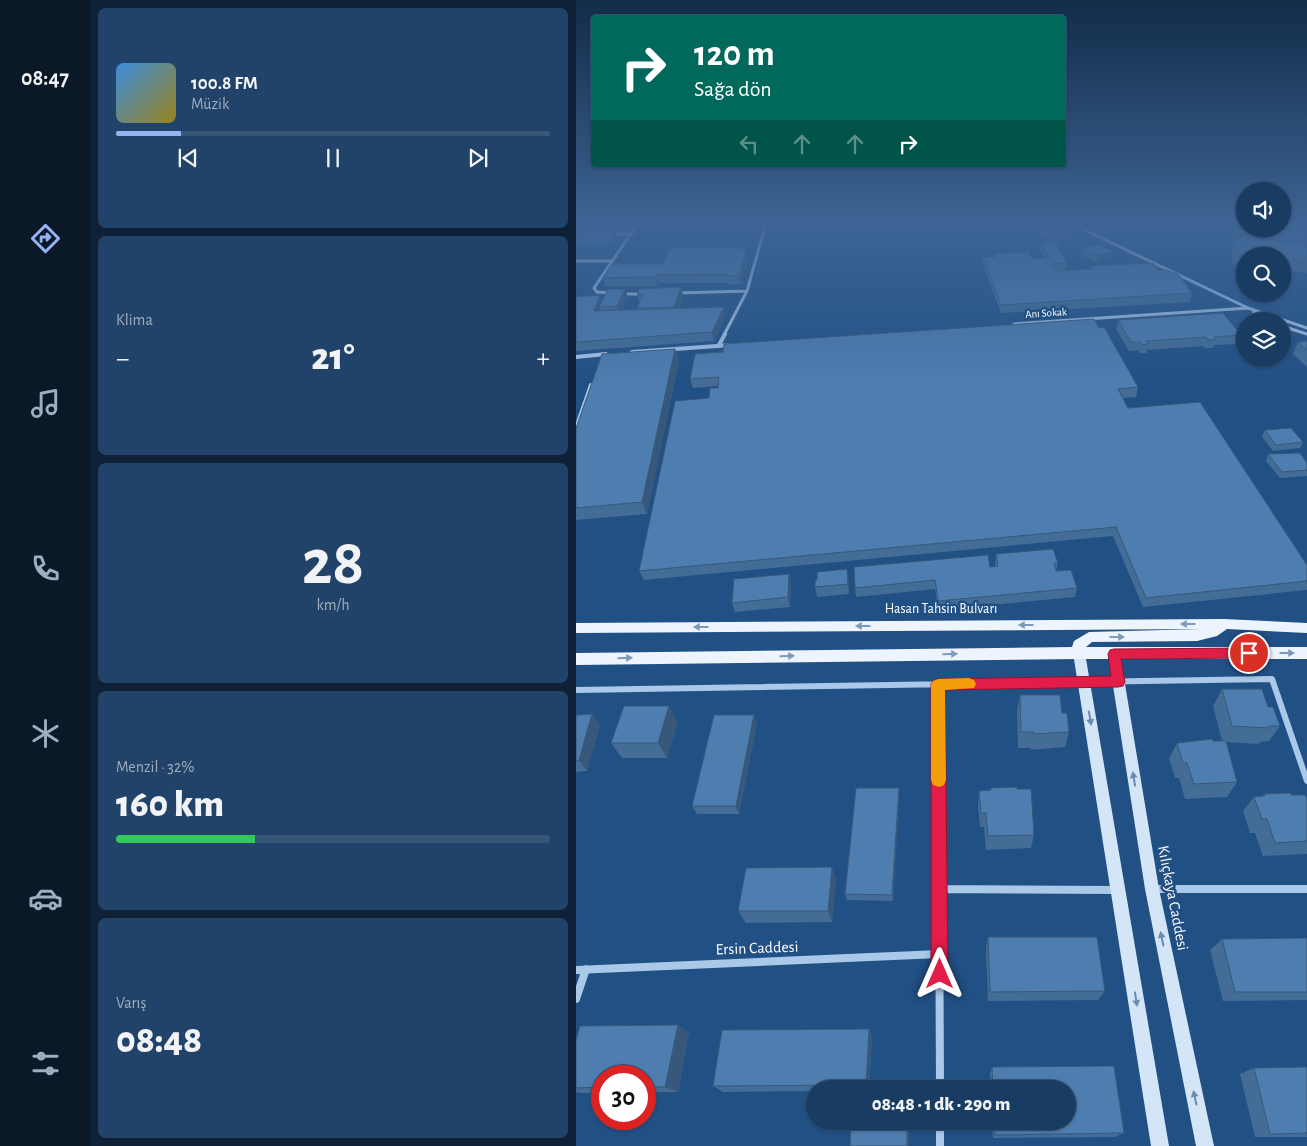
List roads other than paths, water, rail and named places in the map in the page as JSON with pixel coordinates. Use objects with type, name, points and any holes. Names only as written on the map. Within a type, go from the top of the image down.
[{"type":"main road","name":"Hasan Tahsin Bulvarı","points":[[576,628],[1224,624],[1307,628]]},
{"type":"main road","points":[[1078,653],[1079,645],[1089,637],[1197,636],[1212,632],[1224,624]]},
{"type":"main road","points":[[576,658],[1078,653],[1307,653]]},
{"type":"street","points":[[602,276],[594,288],[597,292],[652,294]]},
{"type":"street","points":[[719,345],[747,290],[751,276]]},
{"type":"street","points":[[1181,276],[1255,312]]},
{"type":"street","points":[[671,293],[747,290]]},
{"type":"street","points":[[1248,308],[1307,328]]},
{"type":"street","name":"Anı Sokak","points":[[1008,325],[1248,308]]},
{"type":"street","points":[[1291,329],[1307,334]]},
{"type":"street","points":[[624,353],[739,344]]},
{"type":"street","points":[[576,357],[614,354]]},
{"type":"street","points":[[576,428],[591,385]]},
{"type":"street","points":[[1078,653],[1119,890],[1160,1146]]},
{"type":"street","name":"Kılıçkaya Caddesi","points":[[1114,654],[1152,889],[1205,1146]]},
{"type":"street","points":[[576,690],[1272,678],[1307,781]]},
{"type":"street","points":[[938,684],[940,1080]]},
{"type":"street","points":[[939,889],[1119,890]]},
{"type":"street","points":[[1152,889],[1307,889]]},
{"type":"street","name":"Ersin Caddesi","points":[[576,970],[939,954]]},
{"type":"street","points":[[576,999],[586,969]]},
{"type":"street","points":[[940,1130],[940,1146]]}]
